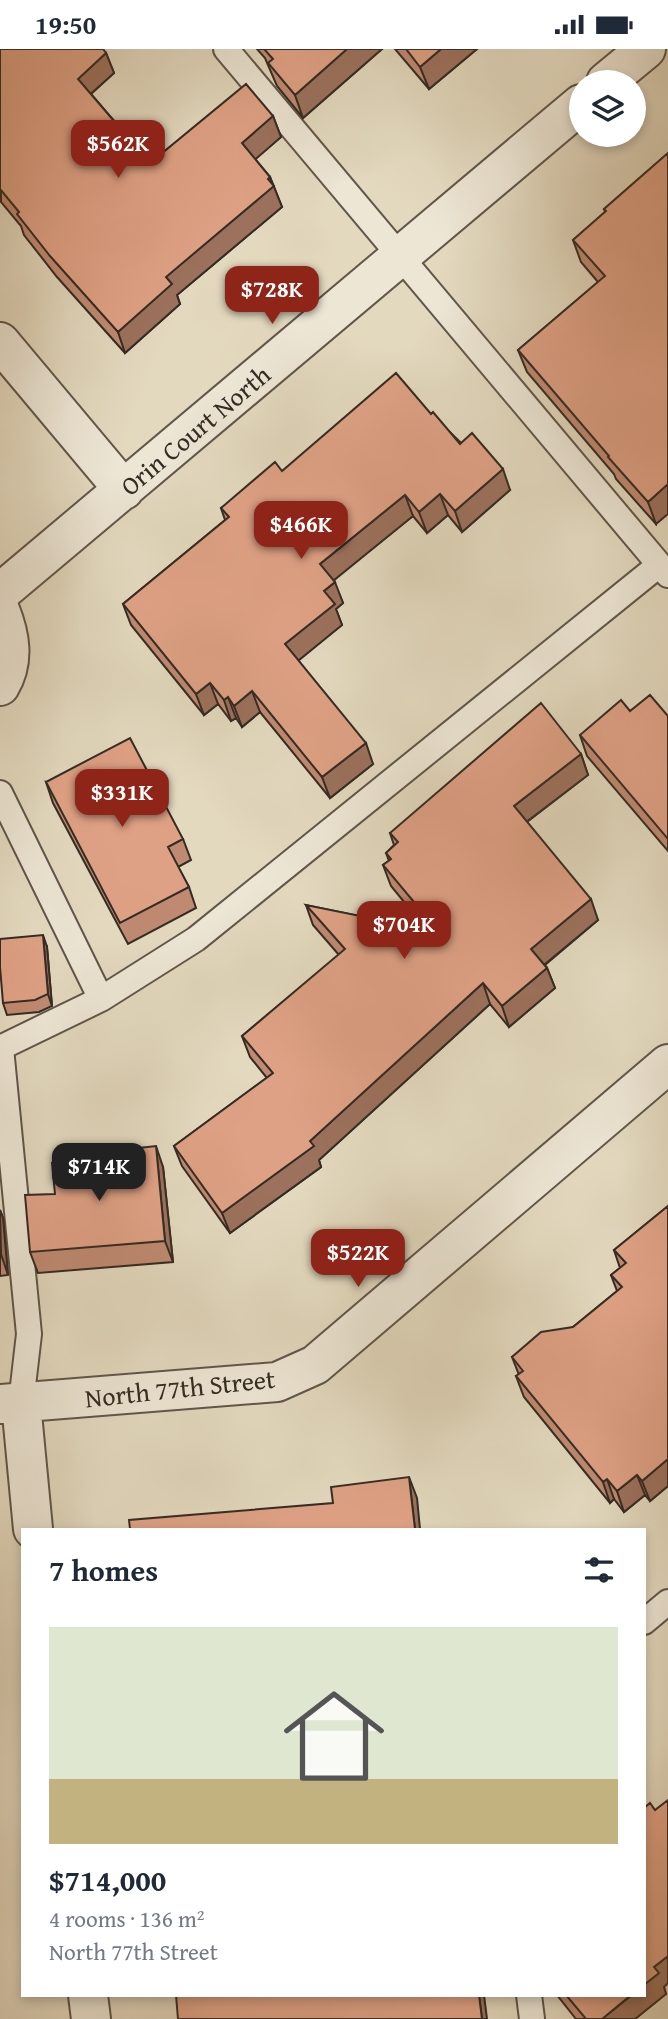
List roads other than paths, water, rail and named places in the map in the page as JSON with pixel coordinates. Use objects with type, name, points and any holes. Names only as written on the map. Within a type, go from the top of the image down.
[{"type":"street","points":[[621,70],[646,49]]},
{"type":"street","name":"Orin Court North","points":[[0,593],[569,114]]},
{"type":"street","points":[[0,342],[124,490]]},
{"type":"street","points":[[0,610],[9,633],[10,657],[0,685]]},
{"type":"street","name":"North 77th Street","points":[[10,1404],[277,1382],[315,1365],[668,1064]]},
{"type":"street","points":[[10,1404],[33,1528]]},
{"type":"street","points":[[88,1997],[91,2019]]},
{"type":"lane","points":[[10,1404],[29,1333],[1,1048],[101,999],[196,939],[664,570],[226,49]]},
{"type":"lane","points":[[0,793],[101,999]]},
{"type":"lane","points":[[646,1620],[668,1602]]},
{"type":"lane","points":[[529,1997],[532,2019]]}]
